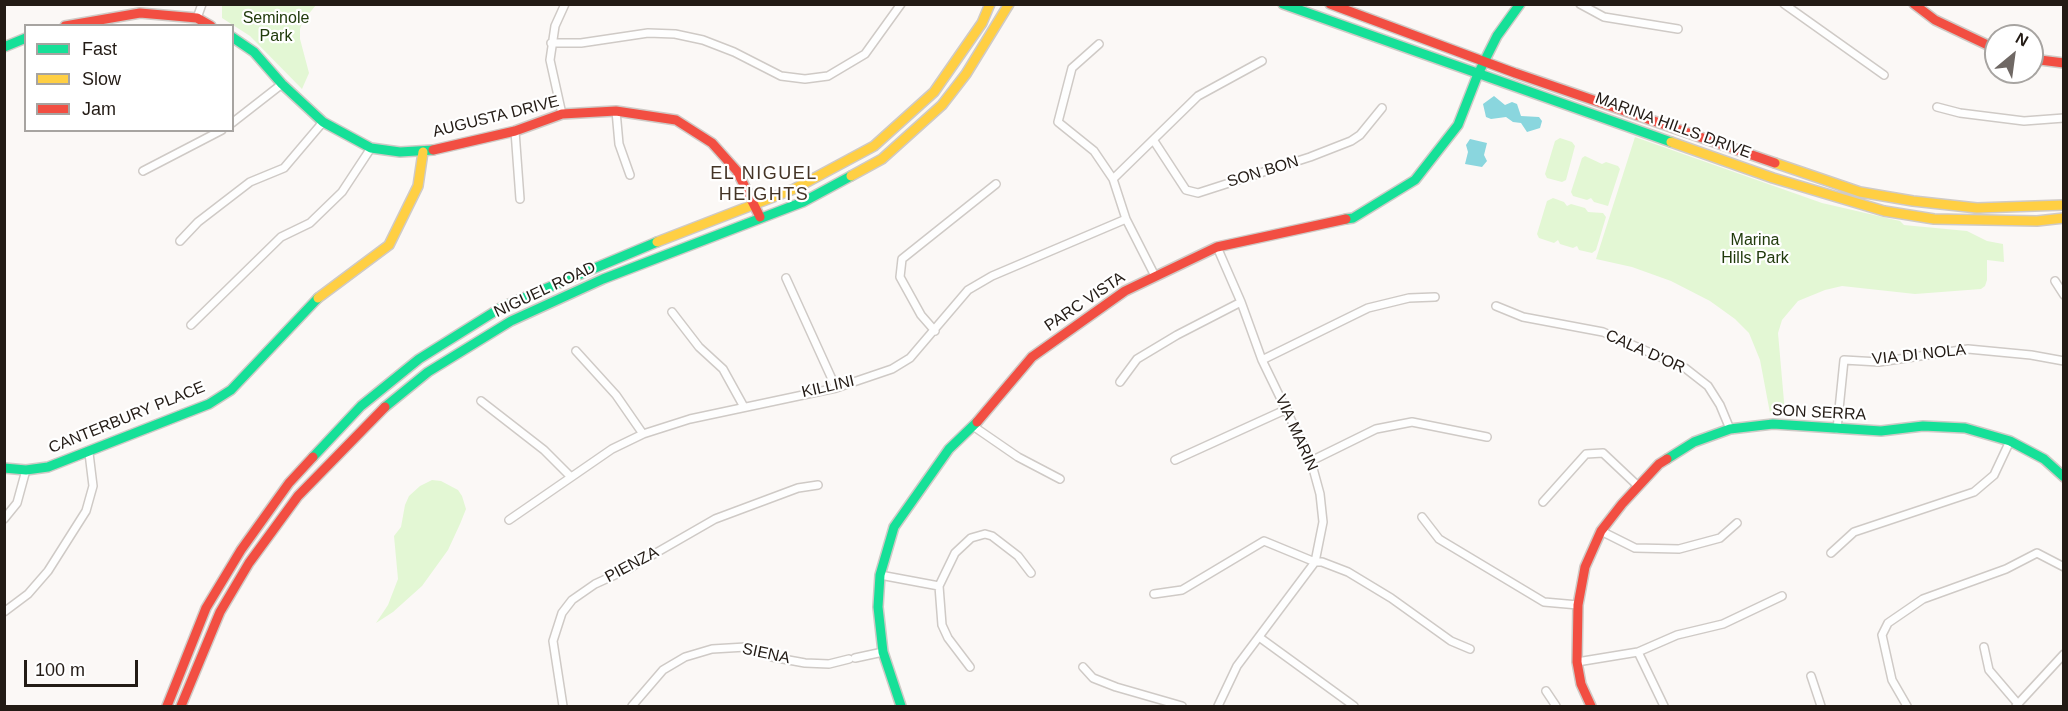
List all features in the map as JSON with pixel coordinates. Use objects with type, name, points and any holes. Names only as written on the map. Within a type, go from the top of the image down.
[{"type":"street","points":[[196,18],[202,4]]},
{"type":"street","points":[[562,114],[552,76],[551,43],[555,26],[565,4]]},
{"type":"street","points":[[551,43],[581,43],[648,33],[675,34],[704,40],[781,76],[805,79],[828,75],[865,54],[901,4]]},
{"type":"street","name":"NIGUEL ROAD","points":[[167,706],[206,608],[241,549],[289,483],[361,406],[419,359],[502,308],[595,266],[794,189],[874,146],[934,92],[982,23],[990,4]]},
{"type":"street","name":"NIGUEL ROAD","points":[[181,706],[220,612],[249,563],[298,496],[371,418],[428,372],[511,321],[603,279],[802,202],[882,159],[942,105],[966,74],[1009,4]]},
{"type":"street","name":"MARINA HILLS DRIVE","points":[[1283,4],[1773,178],[1884,211],[1934,219],[2037,221],[2064,218]]},
{"type":"street","name":"MARINA HILLS DRIVE","points":[[1330,4],[1485,61],[1860,192],[1913,201],[1977,207],[2064,205]]},
{"type":"street","points":[[1580,4],[1604,17],[1678,29]]},
{"type":"street","points":[[1784,4],[1884,75]]},
{"type":"street","points":[[1914,4],[1935,20],[1984,43]]},
{"type":"street","name":"PARC VISTA","points":[[901,706],[883,652],[878,607],[880,575],[894,527],[949,449],[973,426],[1032,357],[1085,317],[1155,276],[1217,247],[1353,218],[1415,180],[1458,125],[1478,74],[1515,6]]},
{"type":"street","points":[[74,24],[141,9],[196,18],[207,24]]},
{"type":"street","points":[[4,47],[24,39]]},
{"type":"street","name":"AUGUSTA DRIVE","points":[[234,39],[254,52],[282,84],[323,122],[371,148],[423,152],[515,131],[562,114],[616,111],[676,120],[712,143],[737,171],[751,204],[760,217]]},
{"type":"street","points":[[1100,44],[1072,68],[1058,122],[1094,151],[1113,179],[1126,219],[1155,276]]},
{"type":"street","points":[[2044,60],[2064,63]]},
{"type":"street","points":[[1113,179],[1155,141],[1198,96],[1262,61]]},
{"type":"street","points":[[234,121],[282,84]]},
{"type":"street","points":[[1936,106],[1960,113],[2024,121],[2064,118]]},
{"type":"street","name":"SON BON","points":[[1155,141],[1186,190],[1198,193],[1310,157],[1351,141],[1360,135],[1382,108]]},
{"type":"street","points":[[616,111],[619,144],[630,175]]},
{"type":"street","points":[[180,241],[198,222],[250,182],[284,168],[323,122]]},
{"type":"street","points":[[515,131],[520,200]]},
{"type":"street","points":[[143,171],[218,132]]},
{"type":"street","points":[[191,325],[281,237],[310,223],[342,192],[371,148]]},
{"type":"street","name":"CANTERBURY PLACE","points":[[4,468],[26,470],[48,466],[89,453],[208,404],[231,390],[323,293],[389,245],[418,186],[423,152]]},
{"type":"street","points":[[935,331],[921,315],[900,277],[902,259],[996,184]]},
{"type":"street","name":"KILLINI","points":[[509,519],[612,449],[643,434],[690,419],[836,388],[892,373],[910,358],[935,331],[968,290],[1126,219]]},
{"type":"street","name":"VIA MARIN","points":[[1217,247],[1241,302],[1262,360],[1311,461],[1320,494],[1323,522],[1315,562],[1236,666],[1218,706]]},
{"type":"street","points":[[786,278],[836,388]]},
{"type":"street","points":[[2055,281],[2064,295]]},
{"type":"street","points":[[1262,360],[1368,308],[1409,298],[1435,297]]},
{"type":"street","points":[[1119,381],[1137,359],[1177,334],[1241,302]]},
{"type":"street","name":"CALA D'OR","points":[[1496,306],[1523,317],[1603,332],[1685,368],[1708,386],[1720,405],[1730,429]]},
{"type":"street","points":[[672,312],[699,347],[723,369],[744,407]]},
{"type":"street","name":"VIA DI NOLA","points":[[1837,429],[1844,360],[1879,362],[1968,349],[2031,355],[2064,361]]},
{"type":"street","points":[[576,351],[616,395],[643,434]]},
{"type":"street","points":[[482,401],[544,450],[571,477]]},
{"type":"street","points":[[1175,460],[1287,409]]},
{"type":"street","points":[[1311,461],[1376,429],[1412,422],[1487,437]]},
{"type":"street","name":"SON SERRA","points":[[1590,706],[1581,684],[1577,662],[1578,605],[1586,567],[1601,531],[1638,486],[1659,464],[1694,442],[1730,429],[1773,424],[1881,430],[1923,426],[1965,428],[2010,441],[2044,459],[2064,477]]},
{"type":"street","points":[[973,426],[1018,457],[1060,479]]},
{"type":"street","points":[[1831,554],[1854,532],[1974,492],[1994,475],[2010,441]]},
{"type":"street","points":[[4,612],[28,594],[48,570],[86,511],[93,486],[89,453]]},
{"type":"street","points":[[1543,502],[1586,454],[1603,453],[1638,486]]},
{"type":"street","points":[[4,519],[17,503],[26,470]]},
{"type":"street","name":"PIENZA","points":[[563,706],[553,641],[562,613],[572,600],[595,584],[628,569],[715,519],[798,488],[818,485]]},
{"type":"street","points":[[1422,517],[1439,539],[1534,597],[1544,602],[1578,605]]},
{"type":"street","points":[[1601,531],[1635,548],[1678,549],[1720,538],[1737,523]]},
{"type":"street","points":[[970,667],[948,638],[942,625],[939,586],[962,544],[971,538],[985,534],[992,536],[1012,552],[1031,573]]},
{"type":"street","points":[[1154,594],[1182,590],[1264,541],[1315,562],[1322,562],[1348,572],[1391,598],[1451,641],[1470,650]]},
{"type":"street","points":[[1907,706],[1892,680],[1882,635],[1884,628],[1923,599],[2006,569],[2037,553],[2064,567]]},
{"type":"street","points":[[880,575],[939,586]]},
{"type":"street","points":[[1577,662],[1638,652],[1677,635],[1723,624],[1782,596]]},
{"type":"street","points":[[1259,637],[1354,706]]},
{"type":"street","name":"SIENA","points":[[632,706],[663,670],[685,657],[712,649],[746,647],[772,657],[805,663],[829,664],[883,652]]},
{"type":"street","points":[[1984,647],[1989,670],[2017,705],[2064,654]]},
{"type":"street","points":[[1638,652],[1664,706]]},
{"type":"street","points":[[1083,667],[1093,678],[1182,706]]},
{"type":"street","points":[[1812,676],[1821,706]]},
{"type":"street","points":[[1546,691],[1556,706]]},
{"type":"green space","name":"Seminole Park","points":[[222,5],[316,5],[303,21],[300,29],[300,39],[309,73],[302,89],[250,36],[222,18]]},
{"type":"green space","name":"Marina Hills Park","points":[[1635,137],[1822,203],[1900,221],[1904,225],[1967,231],[1987,241],[2003,244],[2004,262],[1987,260],[1987,280],[1981,289],[1915,294],[1842,286],[1798,301],[1782,320],[1778,333],[1785,413],[1770,413],[1760,360],[1749,333],[1735,319],[1710,301],[1671,281],[1632,267],[1596,259]]},
{"type":"green space","points":[[1560,138],[1572,142],[1575,146],[1566,180],[1562,182],[1547,178],[1545,174],[1555,141]]},
{"type":"green space","points":[[1585,156],[1602,164],[1606,162],[1618,166],[1620,169],[1608,206],[1594,202],[1591,198],[1587,200],[1573,196],[1571,192],[1582,158]]},
{"type":"green space","points":[[1553,198],[1564,202],[1567,206],[1571,204],[1585,208],[1588,212],[1603,213],[1606,217],[1596,250],[1592,253],[1579,250],[1577,246],[1573,248],[1560,244],[1558,240],[1554,243],[1539,238],[1537,234],[1547,201]]},
{"type":"green space","points":[[432,480],[441,481],[458,490],[466,509],[448,550],[422,586],[393,612],[376,623],[388,605],[398,579],[394,536],[401,527],[405,505],[409,496],[420,486]]},
{"type":"water","points":[[1494,96],[1505,105],[1512,102],[1517,104],[1521,116],[1539,117],[1542,121],[1540,128],[1527,132],[1521,123],[1513,122],[1506,117],[1491,119],[1486,117],[1483,104]]},
{"type":"water","points":[[1470,139],[1487,143],[1484,155],[1487,161],[1482,167],[1465,164],[1468,152],[1466,145]]},
{"type":"traffic: fast","points":[[1283,4],[1671,142]]},
{"type":"traffic: fast","points":[[1346,219],[1353,218],[1415,180],[1458,125],[1478,74],[1497,36],[1520,4]]},
{"type":"traffic: fast","points":[[234,38],[254,52],[282,84],[323,122],[371,148],[400,152],[433,150]]},
{"type":"traffic: fast","points":[[4,47],[24,39]]},
{"type":"traffic: fast","points":[[385,407],[428,372],[511,321],[603,279],[803,202],[851,176]]},
{"type":"traffic: fast","points":[[313,457],[361,406],[419,359],[502,307],[657,242]]},
{"type":"traffic: fast","points":[[4,468],[26,470],[48,467],[209,404],[231,390],[318,298]]},
{"type":"traffic: fast","points":[[901,706],[883,652],[878,607],[880,575],[894,527],[949,449],[977,422]]},
{"type":"traffic: fast","points":[[1667,459],[1694,442],[1730,429],[1773,424],[1881,431],[1923,426],[1965,428],[2010,441],[2044,459],[2064,477]]},
{"type":"traffic: slow","points":[[657,242],[794,189],[874,146],[934,92],[982,23],[990,4]]},
{"type":"traffic: slow","points":[[851,176],[882,159],[942,105],[966,74],[1009,4]]},
{"type":"traffic: slow","points":[[1671,142],[1773,178],[1884,211],[1934,219],[2037,221],[2064,218]]},
{"type":"traffic: slow","points":[[318,298],[389,245],[418,186],[423,152]]},
{"type":"traffic: slow","points":[[1775,163],[1860,192],[1913,201],[1977,208],[2064,205]]},
{"type":"traffic: jam","points":[[1330,4],[1515,73],[1775,163]]},
{"type":"traffic: jam","points":[[1914,4],[1935,20],[1984,43]]},
{"type":"traffic: jam","points":[[77,24],[140,13],[197,18],[208,24]]},
{"type":"traffic: jam","points":[[2044,60],[2064,63]]},
{"type":"traffic: jam","points":[[433,150],[515,131],[562,114],[616,111],[676,120],[712,143],[737,171],[760,217]]},
{"type":"traffic: jam","points":[[977,422],[1032,357],[1125,291],[1217,247],[1346,219]]},
{"type":"traffic: jam","points":[[181,706],[220,612],[249,563],[298,496],[385,407]]},
{"type":"traffic: jam","points":[[167,706],[206,608],[241,550],[289,483],[313,457]]},
{"type":"traffic: jam","points":[[1591,706],[1581,684],[1577,662],[1578,605],[1585,567],[1601,531],[1622,504],[1659,464],[1667,459]]},
{"type":"district","name":"EL NIGUEL HEIGHTS","points":[[764,184]]}]
